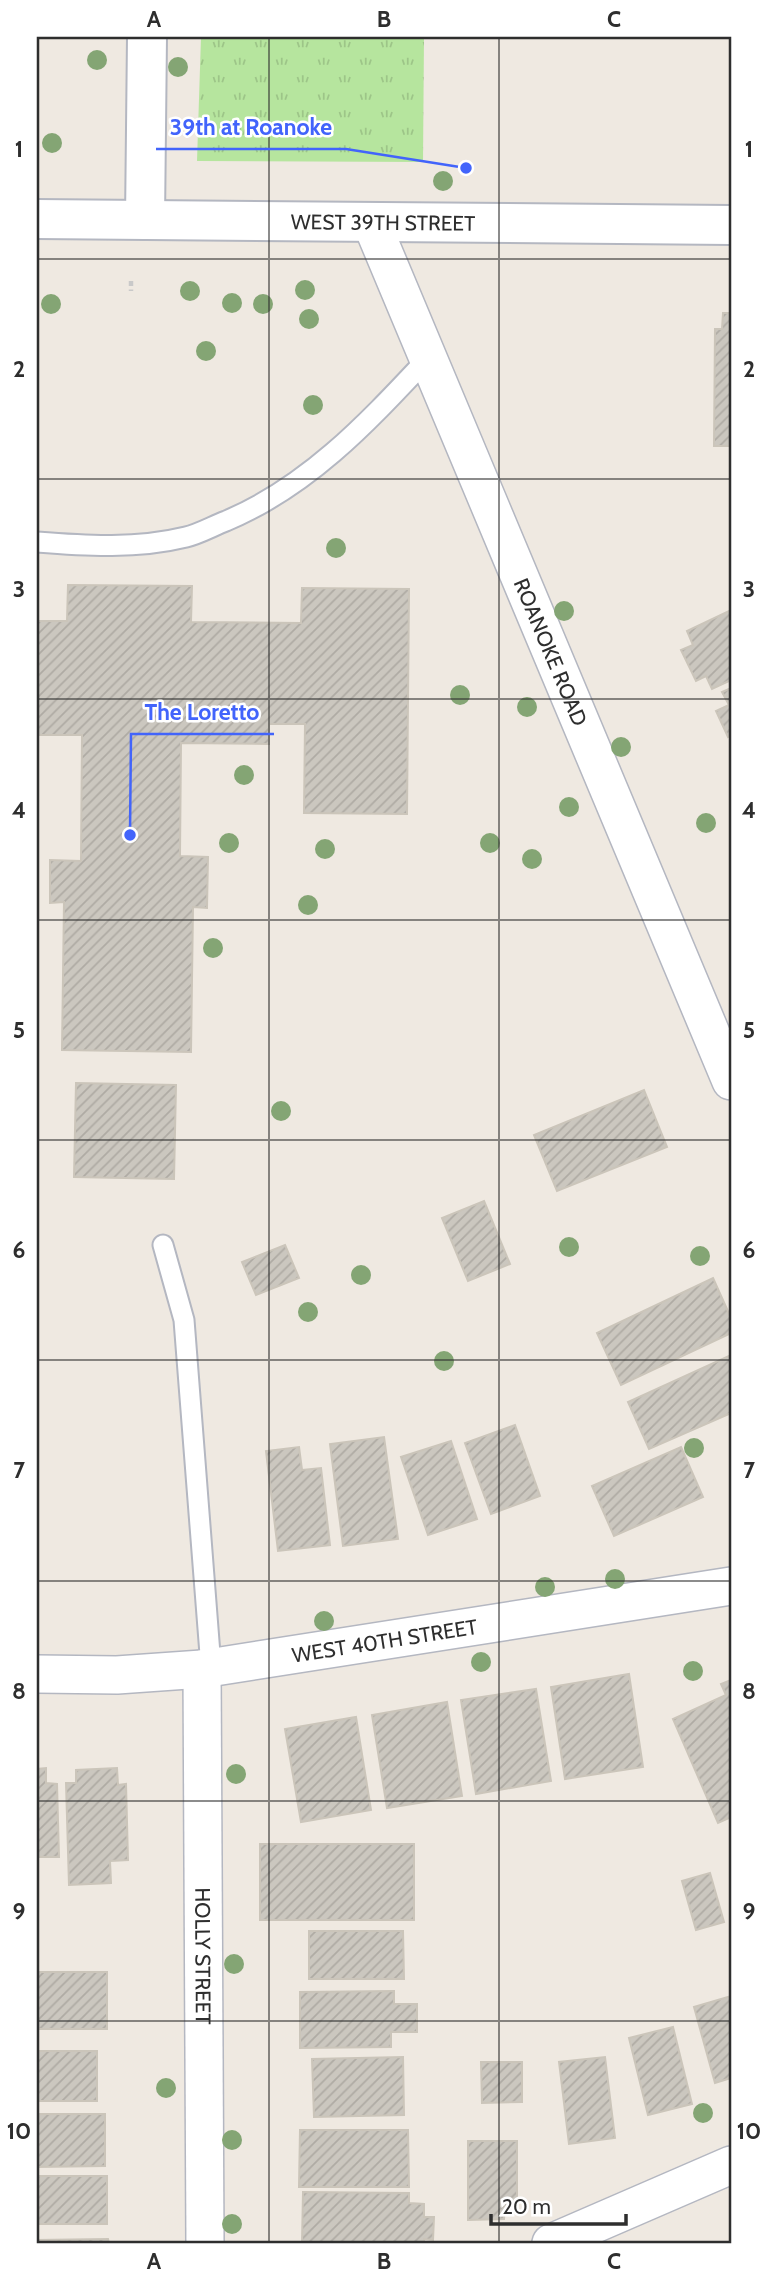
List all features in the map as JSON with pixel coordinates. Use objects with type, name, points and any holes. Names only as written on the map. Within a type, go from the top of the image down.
[{"type":"main road","points":[[145,220],[147,37]]},
{"type":"main road","name":"WEST 39TH STREET","points":[[37,219],[731,225]]},
{"type":"street","name":"ROANOKE ROAD","points":[[372,222],[731,1081]]},
{"type":"street","name":"WEST 40TH STREET","points":[[37,1674],[117,1675],[206,1668],[731,1586]]},
{"type":"street","name":"HOLLY STREET","points":[[205,2243],[206,1668]]},
{"type":"street","points":[[551,2243],[731,2165]]},
{"type":"lane","points":[[37,542],[136,545],[188,537],[244,513],[297,483],[346,444],[428,358]]},
{"type":"lane","points":[[163,1245],[184,1320],[206,1668]]},
{"type":"path","points":[[131,281],[131,291]]},
{"type":"green space","points":[[201,37],[424,37],[423,162],[197,161]]},
{"type":"building","points":[[723,313],[731,313],[731,446],[714,446],[715,329],[722,329]]},
{"type":"building","points":[[68,585],[192,586],[191,622],[301,623],[302,588],[409,589],[407,814],[304,813],[305,724],[269,724],[269,744],[181,743],[180,856],[208,857],[207,908],[193,907],[191,1052],[62,1050],[64,902],[50,903],[50,860],[81,861],[82,735],[37,735],[37,621],[67,621]]},
{"type":"building","points":[[731,610],[731,680],[712,689],[706,676],[696,681],[681,650],[693,645],[687,631]]},
{"type":"building","points":[[731,688],[731,735],[728,737],[716,711],[729,705],[722,692]]},
{"type":"building","points":[[76,1083],[176,1085],[174,1179],[74,1177]]},
{"type":"building","points":[[644,1090],[667,1147],[557,1191],[534,1135]]},
{"type":"building","points":[[484,1201],[510,1264],[468,1281],[442,1218]]},
{"type":"building","points":[[285,1245],[299,1278],[256,1295],[242,1262]]},
{"type":"building","points":[[713,1278],[731,1318],[731,1333],[621,1385],[597,1333]]},
{"type":"building","points":[[731,1355],[731,1413],[649,1449],[628,1402]]},
{"type":"building","points":[[515,1425],[540,1496],[491,1514],[465,1443]]},
{"type":"building","points":[[384,1437],[398,1539],[343,1546],[330,1444]]},
{"type":"building","points":[[451,1441],[477,1519],[428,1535],[401,1457]]},
{"type":"building","points":[[299,1447],[302,1470],[321,1468],[330,1545],[278,1551],[266,1451]]},
{"type":"building","points":[[681,1447],[703,1497],[614,1536],[592,1486]]},
{"type":"building","points":[[629,1674],[643,1767],[565,1779],[551,1687]]},
{"type":"building","points":[[731,1680],[731,1817],[718,1823],[673,1719],[726,1695],[721,1684]]},
{"type":"building","points":[[536,1689],[551,1781],[476,1794],[461,1700]]},
{"type":"building","points":[[447,1702],[462,1796],[387,1808],[372,1715]]},
{"type":"building","points":[[356,1717],[371,1810],[301,1822],[285,1729]]},
{"type":"building","points":[[46,1768],[46,1783],[57,1784],[59,1857],[38,1857],[37,1866],[37,1769]]},
{"type":"building","points":[[117,1768],[118,1785],[126,1784],[128,1860],[110,1861],[111,1883],[69,1885],[66,1783],[76,1783],[76,1770]]},
{"type":"building","points":[[260,1844],[414,1844],[414,1920],[260,1920]]},
{"type":"building","points":[[710,1873],[724,1922],[696,1930],[682,1881]]},
{"type":"building","points":[[309,1931],[403,1931],[404,1979],[309,1979]]},
{"type":"building","points":[[37,1972],[107,1972],[107,2029],[37,2029]]},
{"type":"building","points":[[394,1991],[394,2004],[417,2004],[417,2032],[391,2032],[391,2047],[300,2048],[300,1992]]},
{"type":"building","points":[[731,1996],[731,2078],[715,2083],[694,2007]]},
{"type":"building","points":[[673,2027],[692,2104],[648,2115],[629,2038]]},
{"type":"building","points":[[37,2051],[97,2051],[97,2101],[37,2101]]},
{"type":"building","points":[[403,2057],[404,2115],[314,2117],[312,2059]]},
{"type":"building","points":[[605,2057],[615,2138],[569,2144],[559,2062]]},
{"type":"building","points":[[481,2062],[522,2062],[522,2102],[482,2103]]},
{"type":"building","points":[[37,2114],[105,2114],[105,2166],[37,2167]]},
{"type":"building","points":[[300,2130],[408,2130],[409,2187],[299,2187]]},
{"type":"building","points":[[468,2141],[517,2141],[517,2206],[505,2206],[504,2219],[468,2220]]},
{"type":"building","points":[[37,2176],[107,2176],[107,2224],[37,2224]]},
{"type":"building","points":[[303,2192],[409,2193],[409,2203],[424,2204],[424,2217],[434,2217],[433,2240],[424,2239],[424,2243],[302,2243]]},
{"type":"building","points":[[108,2239],[109,2243],[37,2243],[37,2240]]},
{"type":"place","name":"39th at Roanoke","points":[[466,168]]},
{"type":"place","name":"The Loretto","points":[[130,835]]}]
